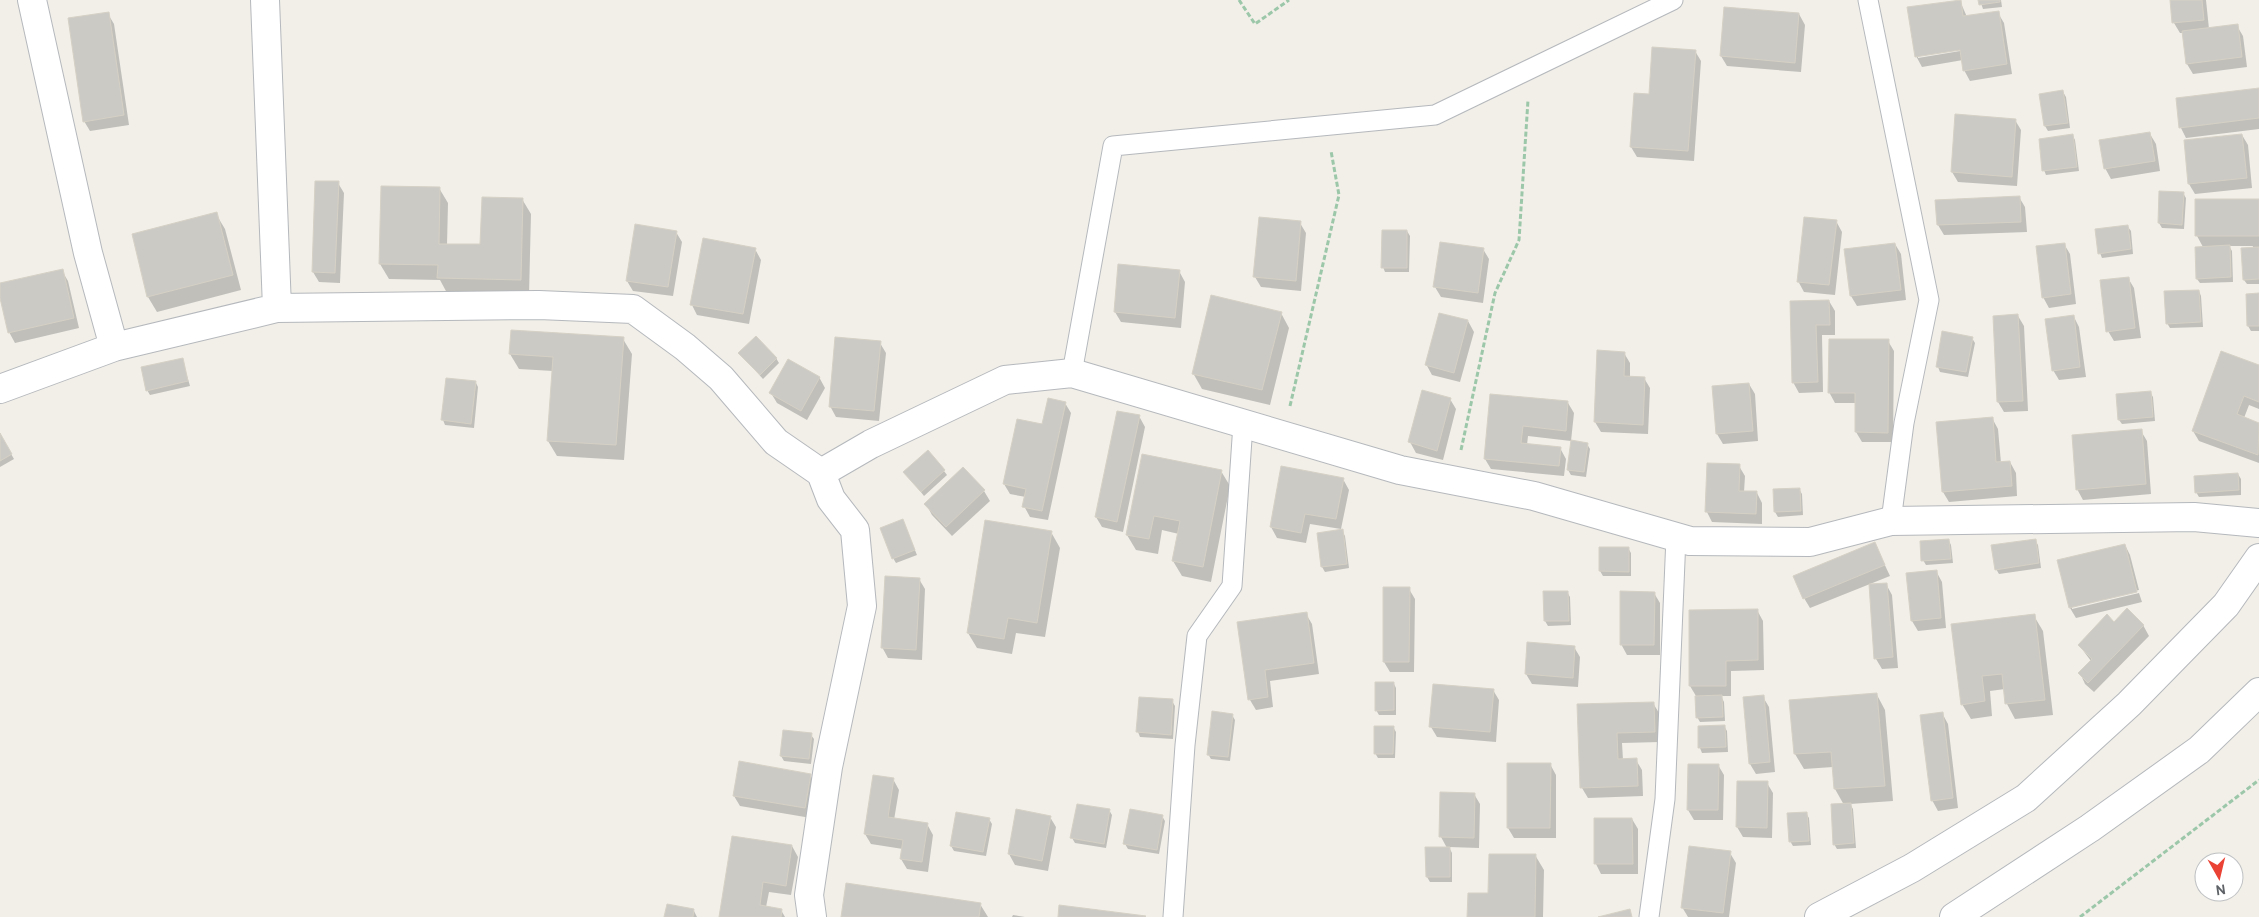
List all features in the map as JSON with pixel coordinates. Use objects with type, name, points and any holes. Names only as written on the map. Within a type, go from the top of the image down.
[{"type":"street","points":[[32,0],[88,253],[114,347]]},
{"type":"street","points":[[265,0],[278,308]]},
{"type":"street","points":[[0,389],[114,347],[278,308],[539,305],[633,309],[685,347],[721,378],[776,442],[821,473],[830,499],[855,530],[862,606],[828,766],[809,895],[812,917]]},
{"type":"street","points":[[821,473],[871,444],[1005,380],[1072,372],[1400,470],[1534,496],[1690,541],[1810,542],[1891,522],[2194,517],[2259,523]]},
{"type":"street","points":[[1819,917],[1912,868],[2026,798],[2129,704],[2219,612],[2259,558]]},
{"type":"street","points":[[1954,917],[2090,828],[2199,750],[2259,692]]},
{"type":"lane","points":[[1072,372],[1113,146],[1435,115],[1673,0]]},
{"type":"lane","points":[[1868,0],[1929,300],[1904,423],[1891,522]]},
{"type":"lane","points":[[1173,917],[1185,745],[1196,636],[1232,586],[1243,424]]},
{"type":"lane","points":[[1649,917],[1665,799],[1676,537]]},
{"type":"path","points":[[1239,0],[1255,24],[1289,0]]},
{"type":"path","points":[[1455,480],[1495,293],[1519,240],[1530,69]]},
{"type":"path","points":[[1283,436],[1339,195],[1332,155],[1320,126]]},
{"type":"path","points":[[2080,917],[2259,780]]},
{"type":"building","points":[[1961,0],[1963,16],[1999,11],[2007,64],[1963,71],[1960,50],[1915,57],[1907,7]]},
{"type":"building","points":[[1978,0],[2000,0],[2000,2],[1979,5]]},
{"type":"building","points":[[2170,0],[2202,0],[2204,20],[2172,23]]},
{"type":"building","points":[[1724,7],[1799,13],[1795,63],[1720,56]]},
{"type":"building","points":[[109,12],[124,115],[83,122],[68,18]]},
{"type":"building","points":[[2238,24],[2242,57],[2186,64],[2182,31]]},
{"type":"building","points":[[1652,47],[1696,50],[1688,151],[1630,147],[1634,93],[1649,94]]},
{"type":"building","points":[[2259,88],[2259,118],[2179,128],[2176,98]]},
{"type":"building","points":[[2063,90],[2068,123],[2044,126],[2039,94]]},
{"type":"building","points":[[1955,114],[2016,119],[2012,177],[1951,172]]},
{"type":"building","points":[[2150,132],[2155,161],[2104,169],[2099,140]]},
{"type":"building","points":[[2073,134],[2077,167],[2042,171],[2039,139]]},
{"type":"building","points":[[2242,134],[2247,178],[2188,184],[2184,140]]},
{"type":"building","points":[[315,181],[339,181],[335,273],[312,272]]},
{"type":"building","points":[[381,186],[440,187],[439,244],[480,244],[482,197],[523,198],[521,280],[437,278],[438,265],[379,264]]},
{"type":"building","points":[[2159,191],[2184,192],[2182,225],[2158,223]]},
{"type":"building","points":[[2020,196],[2021,222],[1937,225],[1935,200]]},
{"type":"building","points":[[2195,199],[2259,199],[2259,236],[2195,236]]},
{"type":"building","points":[[217,212],[233,275],[147,297],[132,234]]},
{"type":"building","points":[[1259,217],[1301,221],[1296,281],[1253,277]]},
{"type":"building","points":[[1804,217],[1837,220],[1829,285],[1797,282]]},
{"type":"building","points":[[635,224],[677,231],[668,287],[626,281]]},
{"type":"building","points":[[2128,225],[2131,249],[2098,254],[2095,229]]},
{"type":"building","points":[[1382,230],[1407,230],[1407,268],[1381,268]]},
{"type":"building","points":[[703,238],[756,248],[743,314],[690,305]]},
{"type":"building","points":[[1440,242],[1484,248],[1478,293],[1433,287]]},
{"type":"building","points":[[1895,243],[1901,290],[1850,296],[1844,249]]},
{"type":"building","points":[[2065,243],[2071,294],[2042,298],[2036,246]]},
{"type":"building","points":[[2230,245],[2231,277],[2196,279],[2195,247]]},
{"type":"building","points":[[2259,247],[2259,279],[2243,280],[2241,248]]},
{"type":"building","points":[[1118,264],[1180,270],[1175,318],[1114,312]]},
{"type":"building","points":[[63,269],[74,318],[8,333],[0,298],[0,283]]},
{"type":"building","points":[[2129,277],[2135,328],[2106,332],[2100,280]]},
{"type":"building","points":[[2199,290],[2201,322],[2166,324],[2164,291]]},
{"type":"building","points":[[2259,293],[2259,326],[2247,326],[2246,294]]},
{"type":"building","points":[[1211,295],[1282,312],[1262,390],[1192,374]]},
{"type":"building","points":[[1829,300],[1830,325],[1816,325],[1818,382],[1792,383],[1790,301]]},
{"type":"building","points":[[1439,313],[1468,320],[1454,373],[1425,365]]},
{"type":"building","points":[[2018,314],[2023,401],[1997,402],[1993,316]]},
{"type":"building","points":[[2074,315],[2080,367],[2052,371],[2045,319]]},
{"type":"building","points":[[511,330],[624,337],[616,445],[547,441],[553,357],[509,354]]},
{"type":"building","points":[[1942,331],[1973,337],[1966,372],[1936,367]]},
{"type":"building","points":[[756,336],[777,358],[760,375],[738,353]]},
{"type":"building","points":[[835,337],[881,341],[874,411],[829,407]]},
{"type":"building","points":[[1829,339],[1889,339],[1888,433],[1855,432],[1855,393],[1828,393]]},
{"type":"building","points":[[1597,350],[1625,352],[1624,376],[1645,377],[1643,425],[1594,422]]},
{"type":"building","points":[[2221,351],[2259,365],[2259,402],[2244,396],[2237,414],[2259,423],[2258,455],[2192,431]]},
{"type":"building","points":[[183,358],[188,381],[146,391],[141,367]]},
{"type":"building","points":[[788,359],[820,377],[801,411],[769,393]]},
{"type":"building","points":[[446,378],[476,381],[471,424],[441,420]]},
{"type":"building","points":[[1749,383],[1753,431],[1716,434],[1712,386]]},
{"type":"building","points":[[1422,390],[1451,398],[1437,451],[1408,442]]},
{"type":"building","points":[[2151,391],[2153,417],[2118,420],[2116,394]]},
{"type":"building","points":[[1490,394],[1568,401],[1566,431],[1523,426],[1521,443],[1561,447],[1559,466],[1484,459]]},
{"type":"building","points":[[1048,398],[1066,402],[1042,511],[1022,507],[1026,489],[1003,484],[1017,419],[1042,424]]},
{"type":"building","points":[[1117,411],[1140,415],[1117,522],[1095,517]]},
{"type":"building","points":[[1993,417],[1996,462],[2010,461],[2012,486],[1942,492],[1936,422]]},
{"type":"building","points":[[2142,429],[2146,484],[2076,490],[2072,435]]},
{"type":"building","points":[[0,433],[12,454],[0,461]]},
{"type":"building","points":[[1571,440],[1588,443],[1584,472],[1567,470]]},
{"type":"building","points":[[928,450],[945,470],[921,492],[903,472]]},
{"type":"building","points":[[1142,454],[1222,470],[1203,567],[1172,561],[1180,521],[1154,516],[1149,539],[1126,535]]},
{"type":"building","points":[[1707,463],[1740,464],[1739,491],[1757,491],[1756,514],[1705,512]]},
{"type":"building","points":[[1281,466],[1344,478],[1336,519],[1305,514],[1301,533],[1270,527]]},
{"type":"building","points":[[963,467],[985,490],[946,527],[924,504]]},
{"type":"building","points":[[2238,473],[2239,490],[2195,493],[2194,476]]},
{"type":"building","points":[[1800,488],[1801,511],[1774,512],[1773,489]]},
{"type":"building","points":[[903,519],[915,550],[892,559],[880,528]]},
{"type":"building","points":[[985,520],[1052,531],[1037,623],[1008,618],[1004,639],[967,633]]},
{"type":"building","points":[[1343,529],[1347,564],[1321,567],[1317,533]]},
{"type":"building","points":[[1949,539],[1951,559],[1921,561],[1920,541]]},
{"type":"building","points":[[2036,539],[2039,563],[1995,570],[1991,545]]},
{"type":"building","points":[[1875,542],[1885,565],[1803,599],[1793,576]]},
{"type":"building","points":[[2125,544],[2137,592],[2069,608],[2057,560]]},
{"type":"building","points":[[1599,547],[1629,547],[1629,572],[1599,571]]},
{"type":"building","points":[[1937,570],[1941,618],[1911,621],[1906,573]]},
{"type":"building","points":[[885,576],[920,578],[916,650],[881,648]]},
{"type":"building","points":[[1887,583],[1893,657],[1874,659],[1869,584]]},
{"type":"building","points":[[1383,587],[1410,587],[1409,662],[1383,662]]},
{"type":"building","points":[[1543,591],[1568,591],[1569,621],[1544,621]]},
{"type":"building","points":[[1620,591],[1655,592],[1654,645],[1620,645]]},
{"type":"building","points":[[2127,608],[2144,625],[2088,683],[2078,673],[2092,659],[2078,645],[2107,614],[2114,622]]},
{"type":"building","points":[[1758,609],[1758,660],[1726,661],[1726,686],[1689,686],[1689,610]]},
{"type":"building","points":[[1307,612],[1314,663],[1265,670],[1268,697],[1248,700],[1237,622]]},
{"type":"building","points":[[2035,614],[2045,700],[2005,704],[2002,674],[1982,676],[1985,701],[1961,705],[1951,624]]},
{"type":"building","points":[[1527,642],[1575,646],[1573,678],[1525,674]]},
{"type":"building","points":[[1375,682],[1394,682],[1394,710],[1375,711]]},
{"type":"building","points":[[1433,684],[1494,689],[1490,732],[1429,727]]},
{"type":"building","points":[[1877,693],[1885,786],[1834,789],[1831,752],[1794,754],[1789,700]]},
{"type":"building","points":[[1722,695],[1723,717],[1696,718],[1695,696]]},
{"type":"building","points":[[1764,695],[1770,762],[1749,764],[1743,697]]},
{"type":"building","points":[[1139,697],[1173,699],[1171,735],[1136,732]]},
{"type":"building","points":[[1654,702],[1655,732],[1617,733],[1618,759],[1637,758],[1638,786],[1580,788],[1577,704]]},
{"type":"building","points":[[1212,711],[1233,714],[1228,757],[1207,755]]},
{"type":"building","points":[[1943,712],[1953,798],[1931,801],[1920,715]]},
{"type":"building","points":[[1725,725],[1726,747],[1698,748],[1698,726]]},
{"type":"building","points":[[1374,726],[1394,726],[1393,754],[1374,754]]},
{"type":"building","points":[[783,730],[812,733],[809,759],[780,756]]},
{"type":"building","points":[[739,761],[811,774],[805,808],[733,796]]},
{"type":"building","points":[[1507,763],[1551,763],[1550,828],[1507,828]]},
{"type":"building","points":[[1688,764],[1719,764],[1718,810],[1687,810]]},
{"type":"building","points":[[873,775],[894,778],[888,817],[928,823],[922,862],[900,859],[903,840],[864,834]]},
{"type":"building","points":[[1737,781],[1768,781],[1767,828],[1736,827]]},
{"type":"building","points":[[1440,792],[1475,793],[1474,838],[1439,837]]},
{"type":"building","points":[[1851,803],[1854,843],[1833,845],[1831,804]]},
{"type":"building","points":[[1077,804],[1110,809],[1104,844],[1070,838]]},
{"type":"building","points":[[1016,809],[1051,816],[1042,861],[1008,854]]},
{"type":"building","points":[[1130,809],[1163,815],[1157,850],[1123,844]]},
{"type":"building","points":[[956,812],[990,818],[983,852],[950,846]]},
{"type":"building","points":[[1807,812],[1809,841],[1789,842],[1787,813]]},
{"type":"building","points":[[1594,818],[1632,818],[1633,864],[1594,864]]},
{"type":"building","points":[[732,836],[792,845],[786,886],[763,882],[760,905],[782,909],[781,917],[719,917]]},
{"type":"building","points":[[1689,846],[1731,851],[1723,913],[1681,908]]},
{"type":"building","points":[[1425,847],[1450,847],[1450,877],[1426,877]]},
{"type":"building","points":[[1489,854],[1536,854],[1535,917],[1467,917],[1468,893],[1488,893]]},
{"type":"building","points":[[846,883],[981,903],[979,917],[841,917]]},
{"type":"building","points":[[667,904],[694,909],[693,917],[664,917]]},
{"type":"building","points":[[1059,905],[1146,916],[1058,917]]},
{"type":"building","points":[[1630,909],[1632,917],[1598,917]]}]
